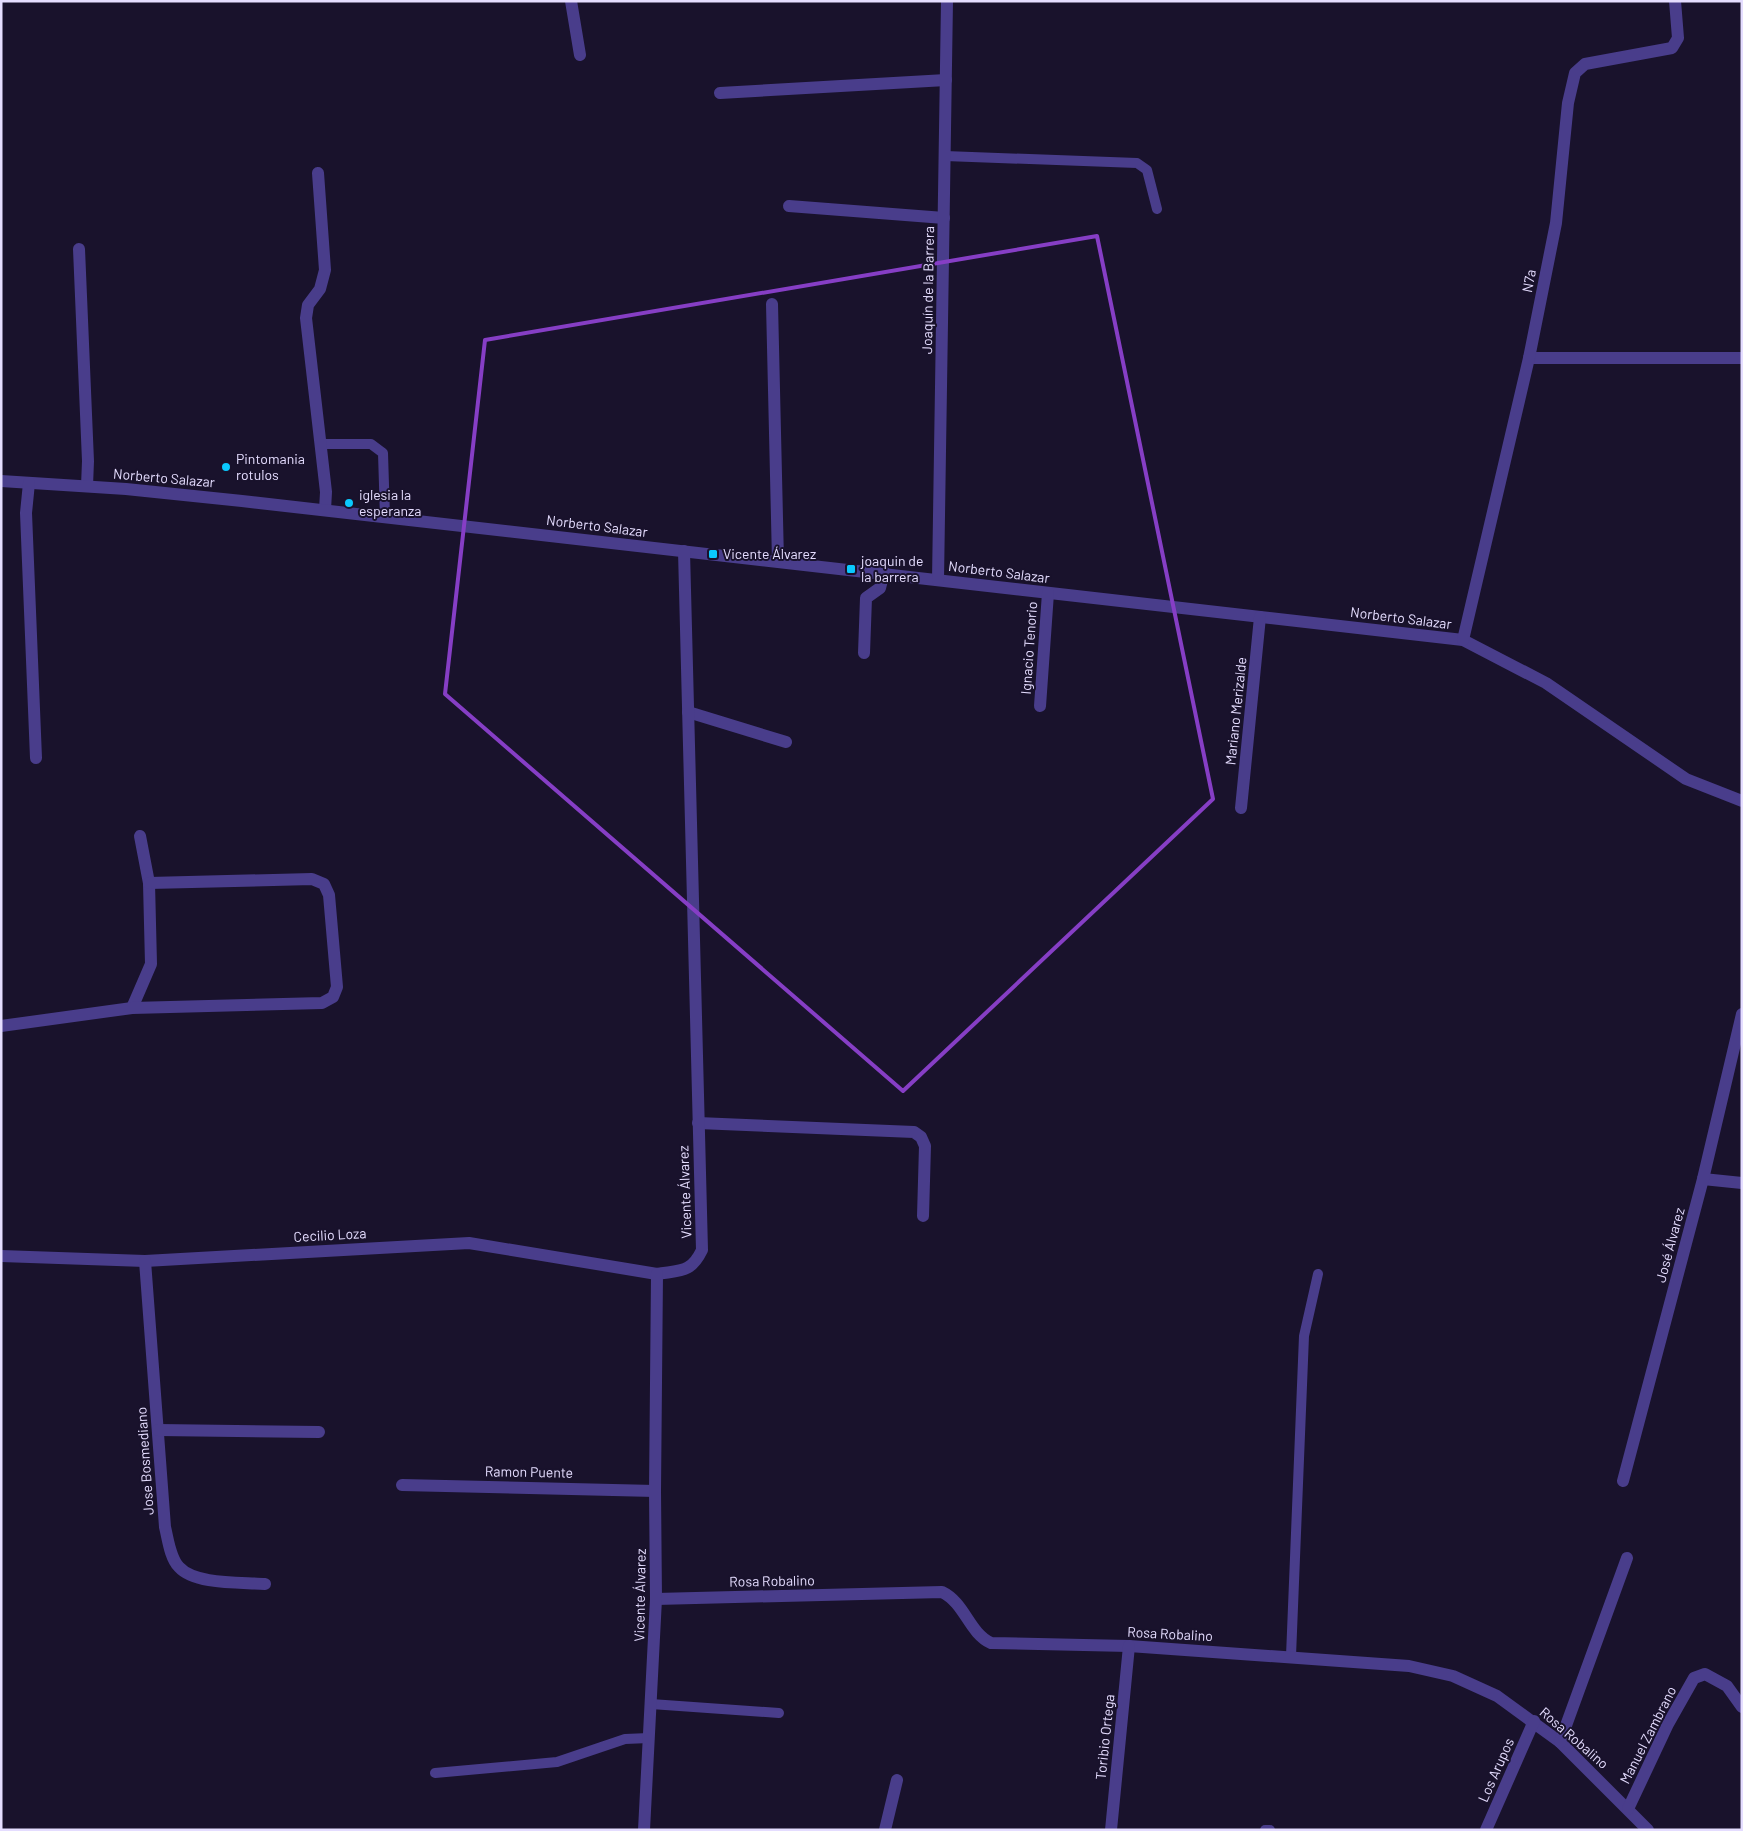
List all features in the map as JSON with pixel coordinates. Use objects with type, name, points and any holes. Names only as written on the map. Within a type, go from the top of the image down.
[{"type":"street","points":[[571,1],[580,55]]},
{"type":"street","name":"Joaquín de la Barrera","points":[[938,580],[948,1]]},
{"type":"street","name":"N7a","points":[[1463,640],[1529,358],[1556,223],[1568,103],[1576,73],[1585,64],[1672,48],[1678,38],[1675,1]]},
{"type":"street","points":[[720,93],[946,80]]},
{"type":"street","points":[[318,173],[325,270],[320,289],[308,305],[306,318],[326,492],[325,510]]},
{"type":"street","points":[[789,206],[944,218]]},
{"type":"street","points":[[79,249],[88,461],[87,486]]},
{"type":"street","points":[[772,304],[778,561]]},
{"type":"street","points":[[1529,358],[1742,358]]},
{"type":"street","name":"Norberto Salazar","points":[[1,481],[87,486],[325,510],[884,572],[1048,593],[1463,640],[1546,683],[1686,779],[1742,801]]},
{"type":"street","points":[[29,483],[26,513],[36,758]]},
{"type":"street","name":"Vicente Álvarez","points":[[644,1830],[656,1599],[657,1274],[687,1270],[696,1262],[702,1250],[684,551]]},
{"type":"street","points":[[864,653],[866,598],[880,588],[884,572]]},
{"type":"street","name":"Ignacio Tenorio","points":[[1040,706],[1048,593]]},
{"type":"street","name":"Mariano Merizalde","points":[[1241,808],[1260,617]]},
{"type":"street","points":[[688,712],[786,742]]},
{"type":"street","points":[[132,1008],[150,964],[149,883],[140,836]]},
{"type":"street","points":[[1,1026],[132,1008],[322,1003],[333,997],[337,987],[328,894],[324,884],[312,879],[149,883]]},
{"type":"street","name":"José Álvarez","points":[[1623,1481],[1703,1179],[1742,1014]]},
{"type":"street","points":[[698,1123],[914,1132],[921,1136],[925,1146],[923,1216]]},
{"type":"street","points":[[1703,1179],[1742,1182]]},
{"type":"street","name":"Cecilio Loza","points":[[1,1256],[145,1261],[469,1243],[657,1274]]},
{"type":"street","name":"Jose Bosmediano","points":[[145,1261],[165,1527],[170,1551],[178,1567],[193,1578],[265,1584]]},
{"type":"street","points":[[158,1430],[319,1432]]},
{"type":"street","name":"Ramon Puente","points":[[402,1484],[655,1491]]},
{"type":"street","points":[[1560,1742],[1627,1558]]},
{"type":"street","name":"Rosa Robalino","points":[[656,1599],[942,1592],[951,1597],[962,1609],[979,1635],[991,1643],[1129,1646],[1291,1656],[1409,1666],[1453,1676],[1497,1696],[1560,1742],[1648,1830]]},
{"type":"street","name":"Toribio Ortega","points":[[1111,1830],[1129,1646]]},
{"type":"street","name":"Manuel Zambrano","points":[[1628,1808],[1668,1724],[1694,1678],[1704,1674],[1728,1686],[1742,1706]]},
{"type":"street","name":"Los Arupos","points":[[1486,1830],[1534,1722]]},
{"type":"street","points":[[885,1830],[897,1780]]},
{"type":"lane","points":[[945,156],[1137,163],[1147,170],[1157,209]]},
{"type":"lane","points":[[321,444],[371,444],[383,453],[385,517]]},
{"type":"lane","points":[[1291,1656],[1304,1336],[1318,1274]]},
{"type":"lane","points":[[651,1704],[779,1712]]},
{"type":"lane","points":[[434,1773],[557,1762],[625,1740],[649,1738]]},
{"type":"lane","points":[[1265,1830],[1270,1830]]},
{"type":"highlighted area","points":[[1097,236],[1213,799],[903,1091],[445,694],[485,340]]},
{"type":"place","name":"Pintomania rotulos","points":[[226,467]]},
{"type":"place","name":"iglesia la esperanza","points":[[349,503]]},
{"type":"place","name":"Vicente Álvarez","points":[[713,554]]},
{"type":"place","name":"joaquin de la barrera","points":[[851,569]]}]
